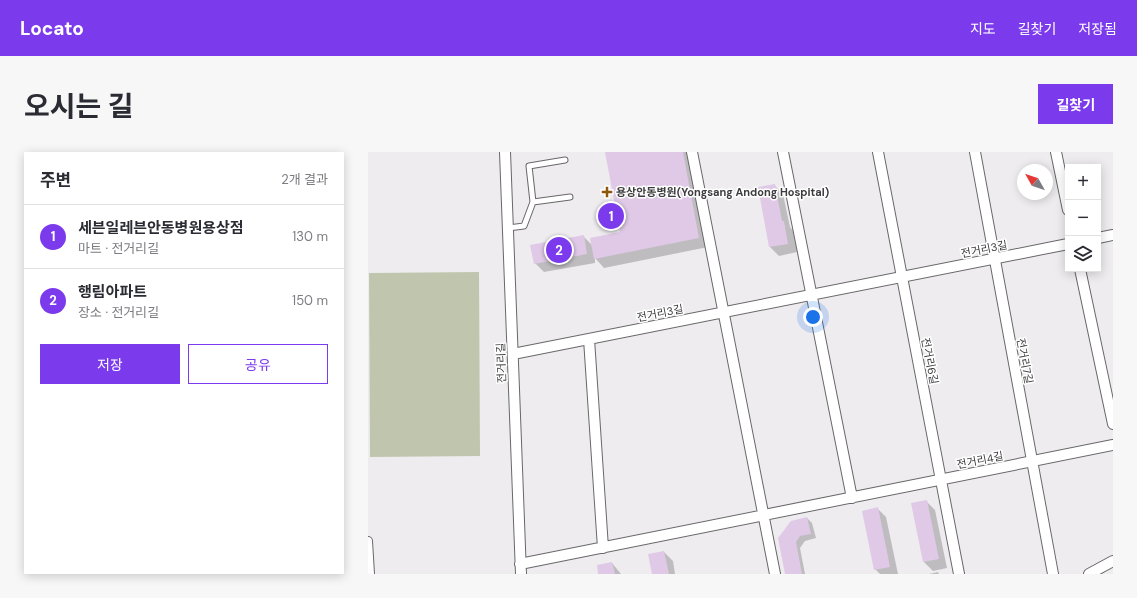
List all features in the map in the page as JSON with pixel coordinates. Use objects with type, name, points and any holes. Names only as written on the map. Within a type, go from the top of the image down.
[{"type":"street","name":"전거리길","points":[[505,152],[521,569]]},
{"type":"street","points":[[692,152],[775,574]]},
{"type":"street","points":[[783,152],[852,498]]},
{"type":"street","name":"전거리6길","points":[[878,152],[959,574]]},
{"type":"street","name":"전거리7길","points":[[974,152],[1053,574]]},
{"type":"street","points":[[1056,152],[1066,200]]},
{"type":"street","points":[[1101,237],[1113,235]]},
{"type":"street","name":"전거리3길","points":[[513,354],[1065,245]]},
{"type":"street","points":[[1081,272],[1113,424]]},
{"type":"street","points":[[589,339],[603,548]]},
{"type":"street","name":"전거리4길","points":[[521,569],[603,548],[1113,445]]},
{"type":"street","points":[[368,541],[370,574]]},
{"type":"street","points":[[1089,574],[1113,561]]},
{"type":"lane","points":[[508,228],[524,226],[532,202],[530,166],[565,160]]},
{"type":"lane","points":[[532,202],[570,197]]},
{"type":"green space","points":[[479,272],[480,456],[370,457],[369,273]]},
{"type":"building","points":[[605,152],[683,152],[699,238],[594,259],[590,238],[620,232]]},
{"type":"building","points":[[775,184],[788,244],[769,247],[758,187]]},
{"type":"building","points":[[584,235],[587,254],[534,264],[530,245]]},
{"type":"building","points":[[927,500],[939,559],[923,562],[911,503]]},
{"type":"building","points":[[878,507],[890,567],[874,570],[862,511]]},
{"type":"building","points":[[807,517],[811,534],[800,536],[796,542],[802,574],[785,574],[778,538],[791,521]]},
{"type":"building","points":[[664,551],[669,574],[652,574],[648,554]]},
{"type":"building","points":[[612,562],[615,574],[598,574],[597,565]]},
{"type":"place","name":"용상안동병원(Yongsang Andong Hospital)","points":[[607,192]]},
{"type":"place","name":"세븐일레븐안동병원용상점","points":[[611,216]]},
{"type":"place","name":"행림아파트","points":[[559,250]]}]
